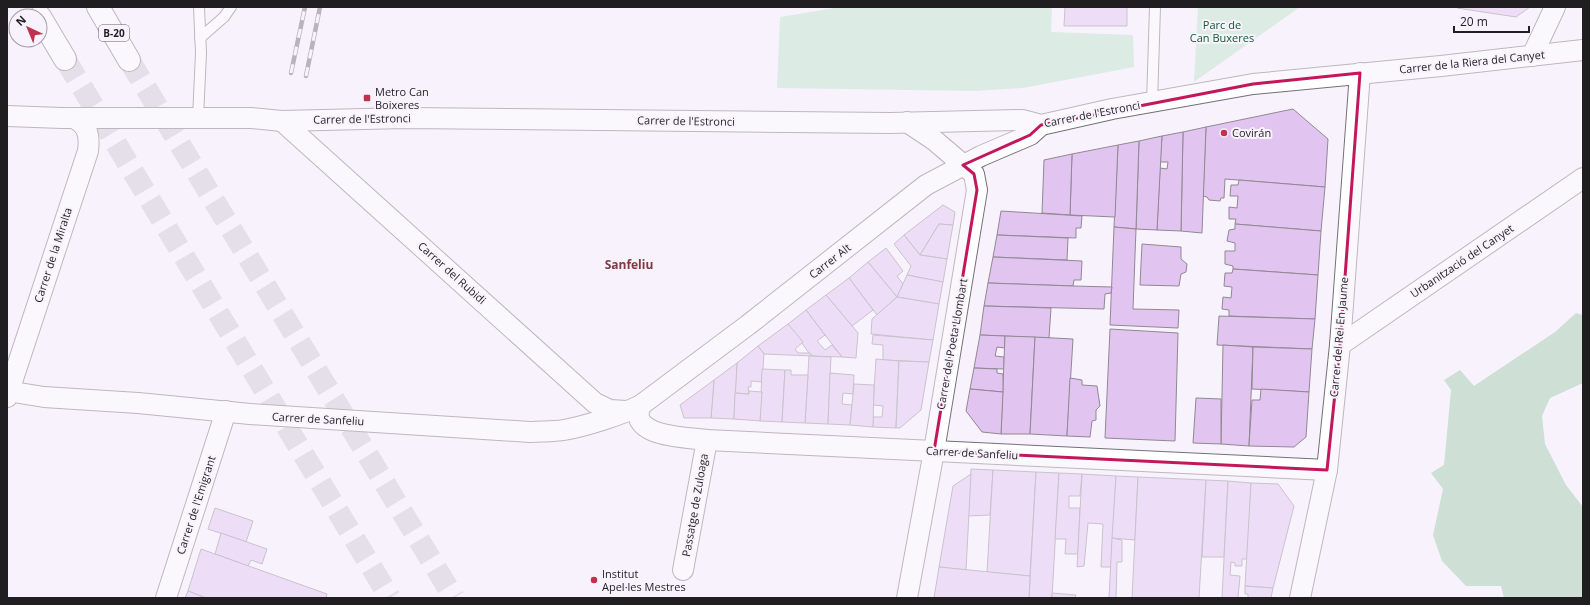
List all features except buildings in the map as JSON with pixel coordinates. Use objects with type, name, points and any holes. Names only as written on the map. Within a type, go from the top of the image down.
[{"type":"highway","name":"B-20","points":[[98,7],[130,60]]},
{"type":"highway","points":[[48,30],[65,59]]},
{"type":"street","points":[[1532,56],[1555,7]]},
{"type":"street","name":"Carrer de la Riera del Canyet","points":[[1360,73],[1441,66],[1583,50]]},
{"type":"street","name":"Carrer de l'Estronci","points":[[7,116],[21,118],[251,118],[282,121],[413,118],[907,122],[1022,120],[1041,125],[1253,84],[1360,73]]},
{"type":"street","name":"Carrer del Rei En Jaume","points":[[1300,598],[1327,470],[1340,344],[1360,73]]},
{"type":"street","name":"Carrer de la Miralta","points":[[7,393],[88,151],[89,141],[87,129],[85,125],[74,118]]},
{"type":"street","name":"Carrer del Rubidi","points":[[282,121],[595,403],[610,410],[634,408]]},
{"type":"street","name":"Carrer del Poeta Llombart","points":[[907,122],[934,140],[974,174],[977,190],[934,451],[907,598]]},
{"type":"street","name":"Carrer Alt","points":[[634,408],[748,325],[926,185],[981,156],[1030,135],[1041,125]]},
{"type":"street","name":"Urbanització del Canyet","points":[[1340,344],[1583,178]]},
{"type":"street","name":"Carrer de Sanfeliu","points":[[7,393],[250,414],[530,432],[562,430],[634,408],[638,412],[640,424],[647,429],[674,436],[707,440],[1327,470]]},
{"type":"street","name":"Carrer de l'Emigrant","points":[[166,598],[226,411]]},
{"type":"street","name":"Passatge de Zuloaga","points":[[683,570],[707,440]]},
{"type":"lane","points":[[198,118],[200,38],[199,7]]},
{"type":"lane","points":[[200,38],[224,17],[231,7]]},
{"type":"lane","points":[[1152,103],[1155,7]]},
{"type":"highlighted area","points":[[1360,73],[1340,345],[1327,470],[934,451],[977,190],[974,174],[963,165],[1030,135],[1041,125],[1253,84]]},
{"type":"green space","points":[[841,7],[1052,7],[1051,32],[1133,35],[1134,67],[1023,88],[975,91],[777,88],[780,17]]},
{"type":"green space","name":"Parc de Can Buxeres","points":[[1198,7],[1300,7],[1194,82]]},
{"type":"green space","points":[[1576,313],[1583,315],[1583,383],[1550,398],[1542,416],[1545,444],[1566,485],[1583,507],[1583,598],[1504,598],[1501,586],[1466,586],[1442,561],[1433,535],[1443,489],[1431,473],[1444,465],[1451,390],[1444,380],[1460,370],[1474,386],[1555,332]]},
{"type":"tunnel","points":[[65,59],[390,598]]},
{"type":"tunnel","points":[[129,60],[454,598]]},
{"type":"railway","points":[[291,73],[305,7]]},
{"type":"railway","points":[[306,76],[320,7]]},
{"type":"place","name":"Metro Can Boixeres","points":[[367,98]]},
{"type":"place","name":"Covirán","points":[[1224,133]]},
{"type":"place","name":"Institut Apel·les Mestres","points":[[594,580]]},
{"type":"district","name":"Sanfeliu","points":[[629,265]]}]
